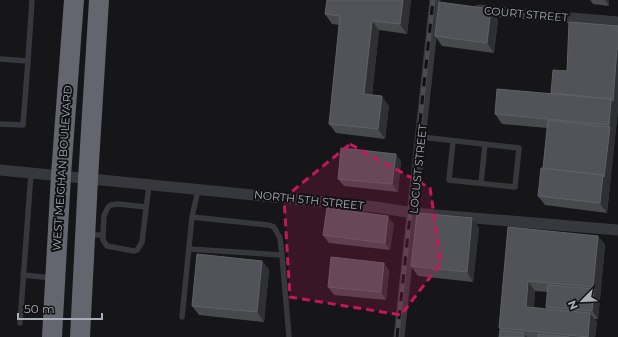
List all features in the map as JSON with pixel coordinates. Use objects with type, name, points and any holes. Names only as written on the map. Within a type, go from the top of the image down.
[{"type":"highway","name":"WEST MEIGHAN BOULEVARD","points":[[52,337],[61,176],[74,0]]},
{"type":"highway","points":[[80,337],[94,235],[88,179],[98,0]]},
{"type":"street","name":"LOCUST STREET","points":[[399,337],[437,4]]},
{"type":"street","name":"COURT STREET","points":[[465,9],[618,22]]},
{"type":"street","name":"NORTH 5TH STREET","points":[[0,170],[376,207],[413,213],[618,230]]},
{"type":"lane","points":[[0,124],[23,125],[32,0]]},
{"type":"lane","points":[[0,60],[28,61]]},
{"type":"lane","points":[[421,137],[519,148],[515,187],[449,180],[453,141]]},
{"type":"lane","points":[[481,183],[484,144]]},
{"type":"lane","points":[[20,323],[31,173]]},
{"type":"lane","points":[[146,207],[118,204],[111,205],[108,207],[94,235],[103,240],[107,246],[134,251],[137,250],[142,242],[149,185]]},
{"type":"lane","points":[[182,317],[192,217],[198,190]]},
{"type":"lane","points":[[192,217],[269,225],[274,227],[280,238],[289,337]]},
{"type":"lane","points":[[189,248],[282,255]]},
{"type":"lane","points":[[23,275],[55,278]]},
{"type":"highlighted area","points":[[350,144],[430,188],[441,263],[401,315],[290,297],[284,198]]},
{"type":"building","points":[[327,0],[403,0],[400,24],[372,21],[364,94],[382,96],[378,129],[329,124],[340,16],[325,14]]},
{"type":"building","points":[[439,2],[491,9],[487,43],[435,36]]},
{"type":"building","points":[[569,22],[618,26],[618,49],[613,101],[611,99],[551,93],[553,70],[567,71]]},
{"type":"building","points":[[497,89],[611,99],[609,125],[495,114]]},
{"type":"building","points":[[548,120],[610,127],[604,177],[603,175],[543,168]]},
{"type":"building","points":[[341,148],[396,154],[392,184],[338,179]]},
{"type":"building","points":[[541,168],[603,175],[600,203],[538,196]]},
{"type":"building","points":[[327,208],[388,216],[385,243],[323,235]]},
{"type":"building","points":[[417,213],[472,218],[467,272],[411,266]]},
{"type":"building","points":[[508,227],[598,236],[593,287],[528,281],[526,307],[590,313],[588,337],[499,328]]},
{"type":"building","points":[[197,254],[262,261],[257,312],[192,306]]},
{"type":"building","points":[[331,257],[384,263],[381,292],[328,287]]},
{"type":"building","points":[[548,285],[594,289],[592,311],[546,307]]},
{"type":"building","points":[[500,330],[524,333],[524,337],[499,337]]},
{"type":"building","points":[[538,334],[569,337],[538,337]]},
{"type":"railway","points":[[397,337],[433,0]]}]
